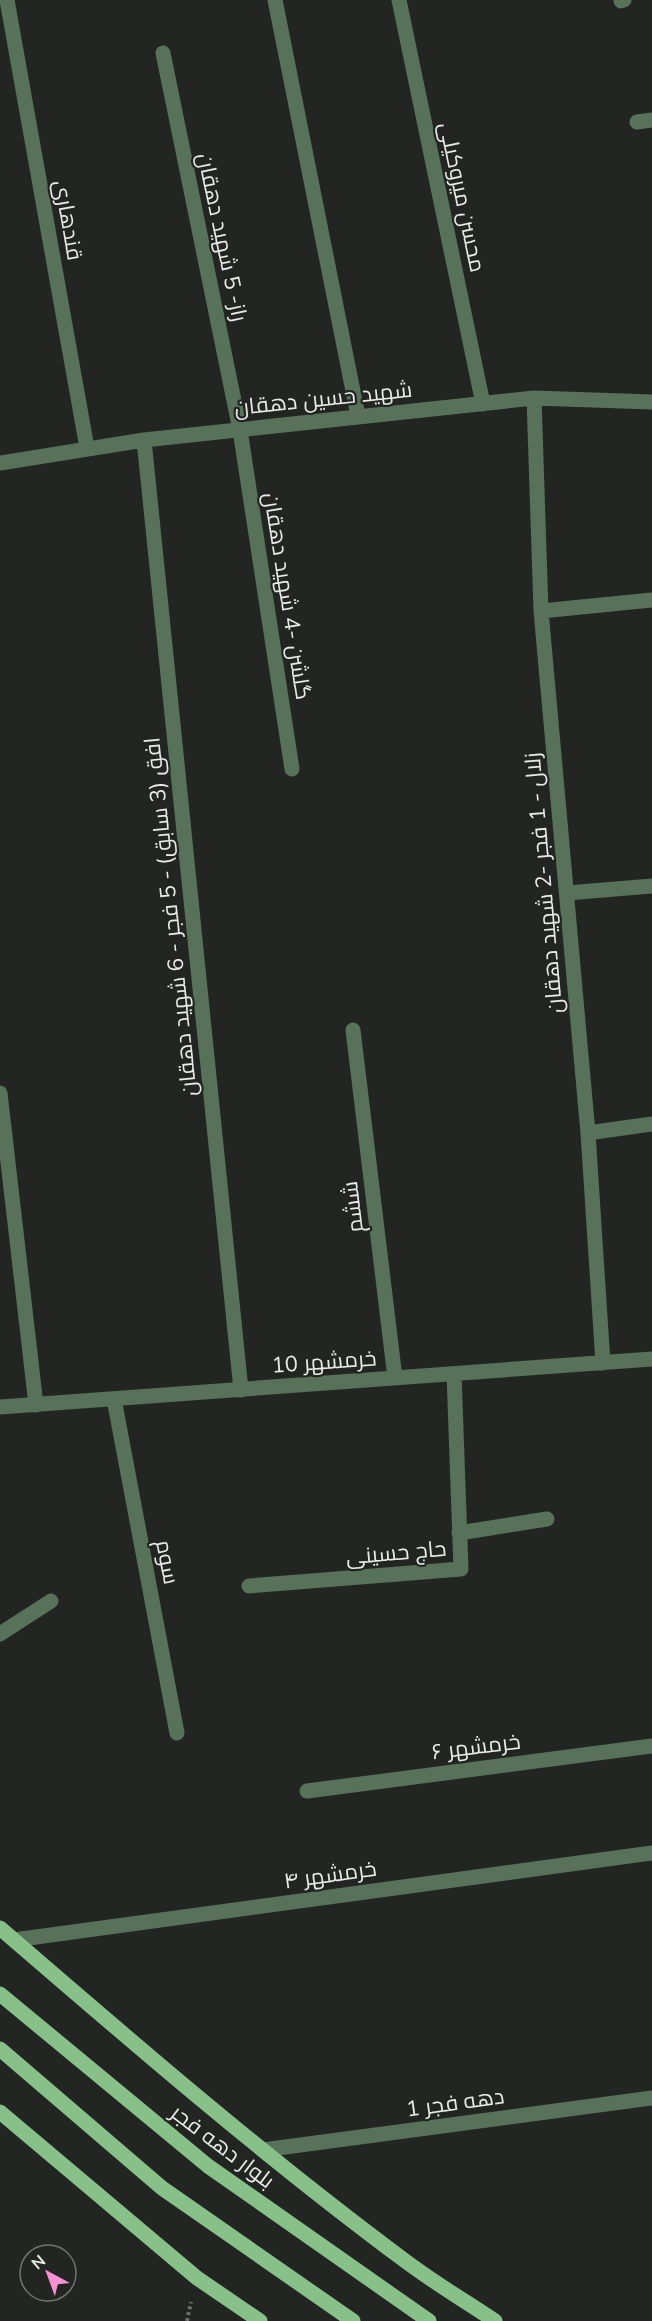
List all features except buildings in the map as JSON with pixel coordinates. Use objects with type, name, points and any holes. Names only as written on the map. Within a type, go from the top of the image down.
[{"type":"main road","points":[[0,1928],[263,2150],[406,2261],[495,2321]]},
{"type":"main road","name":"بلوار دهه فجر","points":[[0,1994],[208,2166],[429,2321]]},
{"type":"main road","points":[[0,2049],[162,2188],[353,2321]]},
{"type":"main road","points":[[0,2112],[197,2278],[260,2321]]},
{"type":"street","name":"قندهاری","points":[[7,0],[87,448]]},
{"type":"street","points":[[275,0],[358,416]]},
{"type":"street","name":"محسن میروکیلی","points":[[399,0],[483,404]]},
{"type":"street","name":"راز- 5 شهید دهقان","points":[[163,53],[240,430]]},
{"type":"street","name":"شهید حسین دهقان","points":[[0,463],[144,440],[534,398],[652,402]]},
{"type":"street","name":"زلال - 1 فجر -2 شهید دهقان","points":[[534,398],[541,611],[588,1133],[603,1363]]},
{"type":"street","name":"گلشن -4 شهید دهقان","points":[[240,430],[292,769]]},
{"type":"street","name":"افق (3 سابق) - 5 فجر - 6 شهید دهقان","points":[[144,440],[241,1390]]},
{"type":"street","points":[[541,611],[652,600]]},
{"type":"street","points":[[567,893],[652,886]]},
{"type":"street","name":"ششم","points":[[353,1030],[395,1378]]},
{"type":"street","points":[[0,1093],[36,1405]]},
{"type":"street","points":[[588,1133],[652,1124]]},
{"type":"street","name":"خرمشهر 10","points":[[0,1407],[652,1359]]},
{"type":"street","name":"حاج حسینی","points":[[249,1586],[461,1569],[454,1374]]},
{"type":"street","name":"سوم","points":[[114,1399],[177,1733]]},
{"type":"street","points":[[459,1533],[547,1519]]},
{"type":"street","points":[[0,1634],[51,1601]]},
{"type":"street","name":"خرمشهر ۶","points":[[306,1791],[652,1746]]},
{"type":"street","name":"خرمشهر ۴","points":[[14,1940],[652,1852]]},
{"type":"street","name":"دهه فجر 1","points":[[263,2150],[652,2098]]}]
